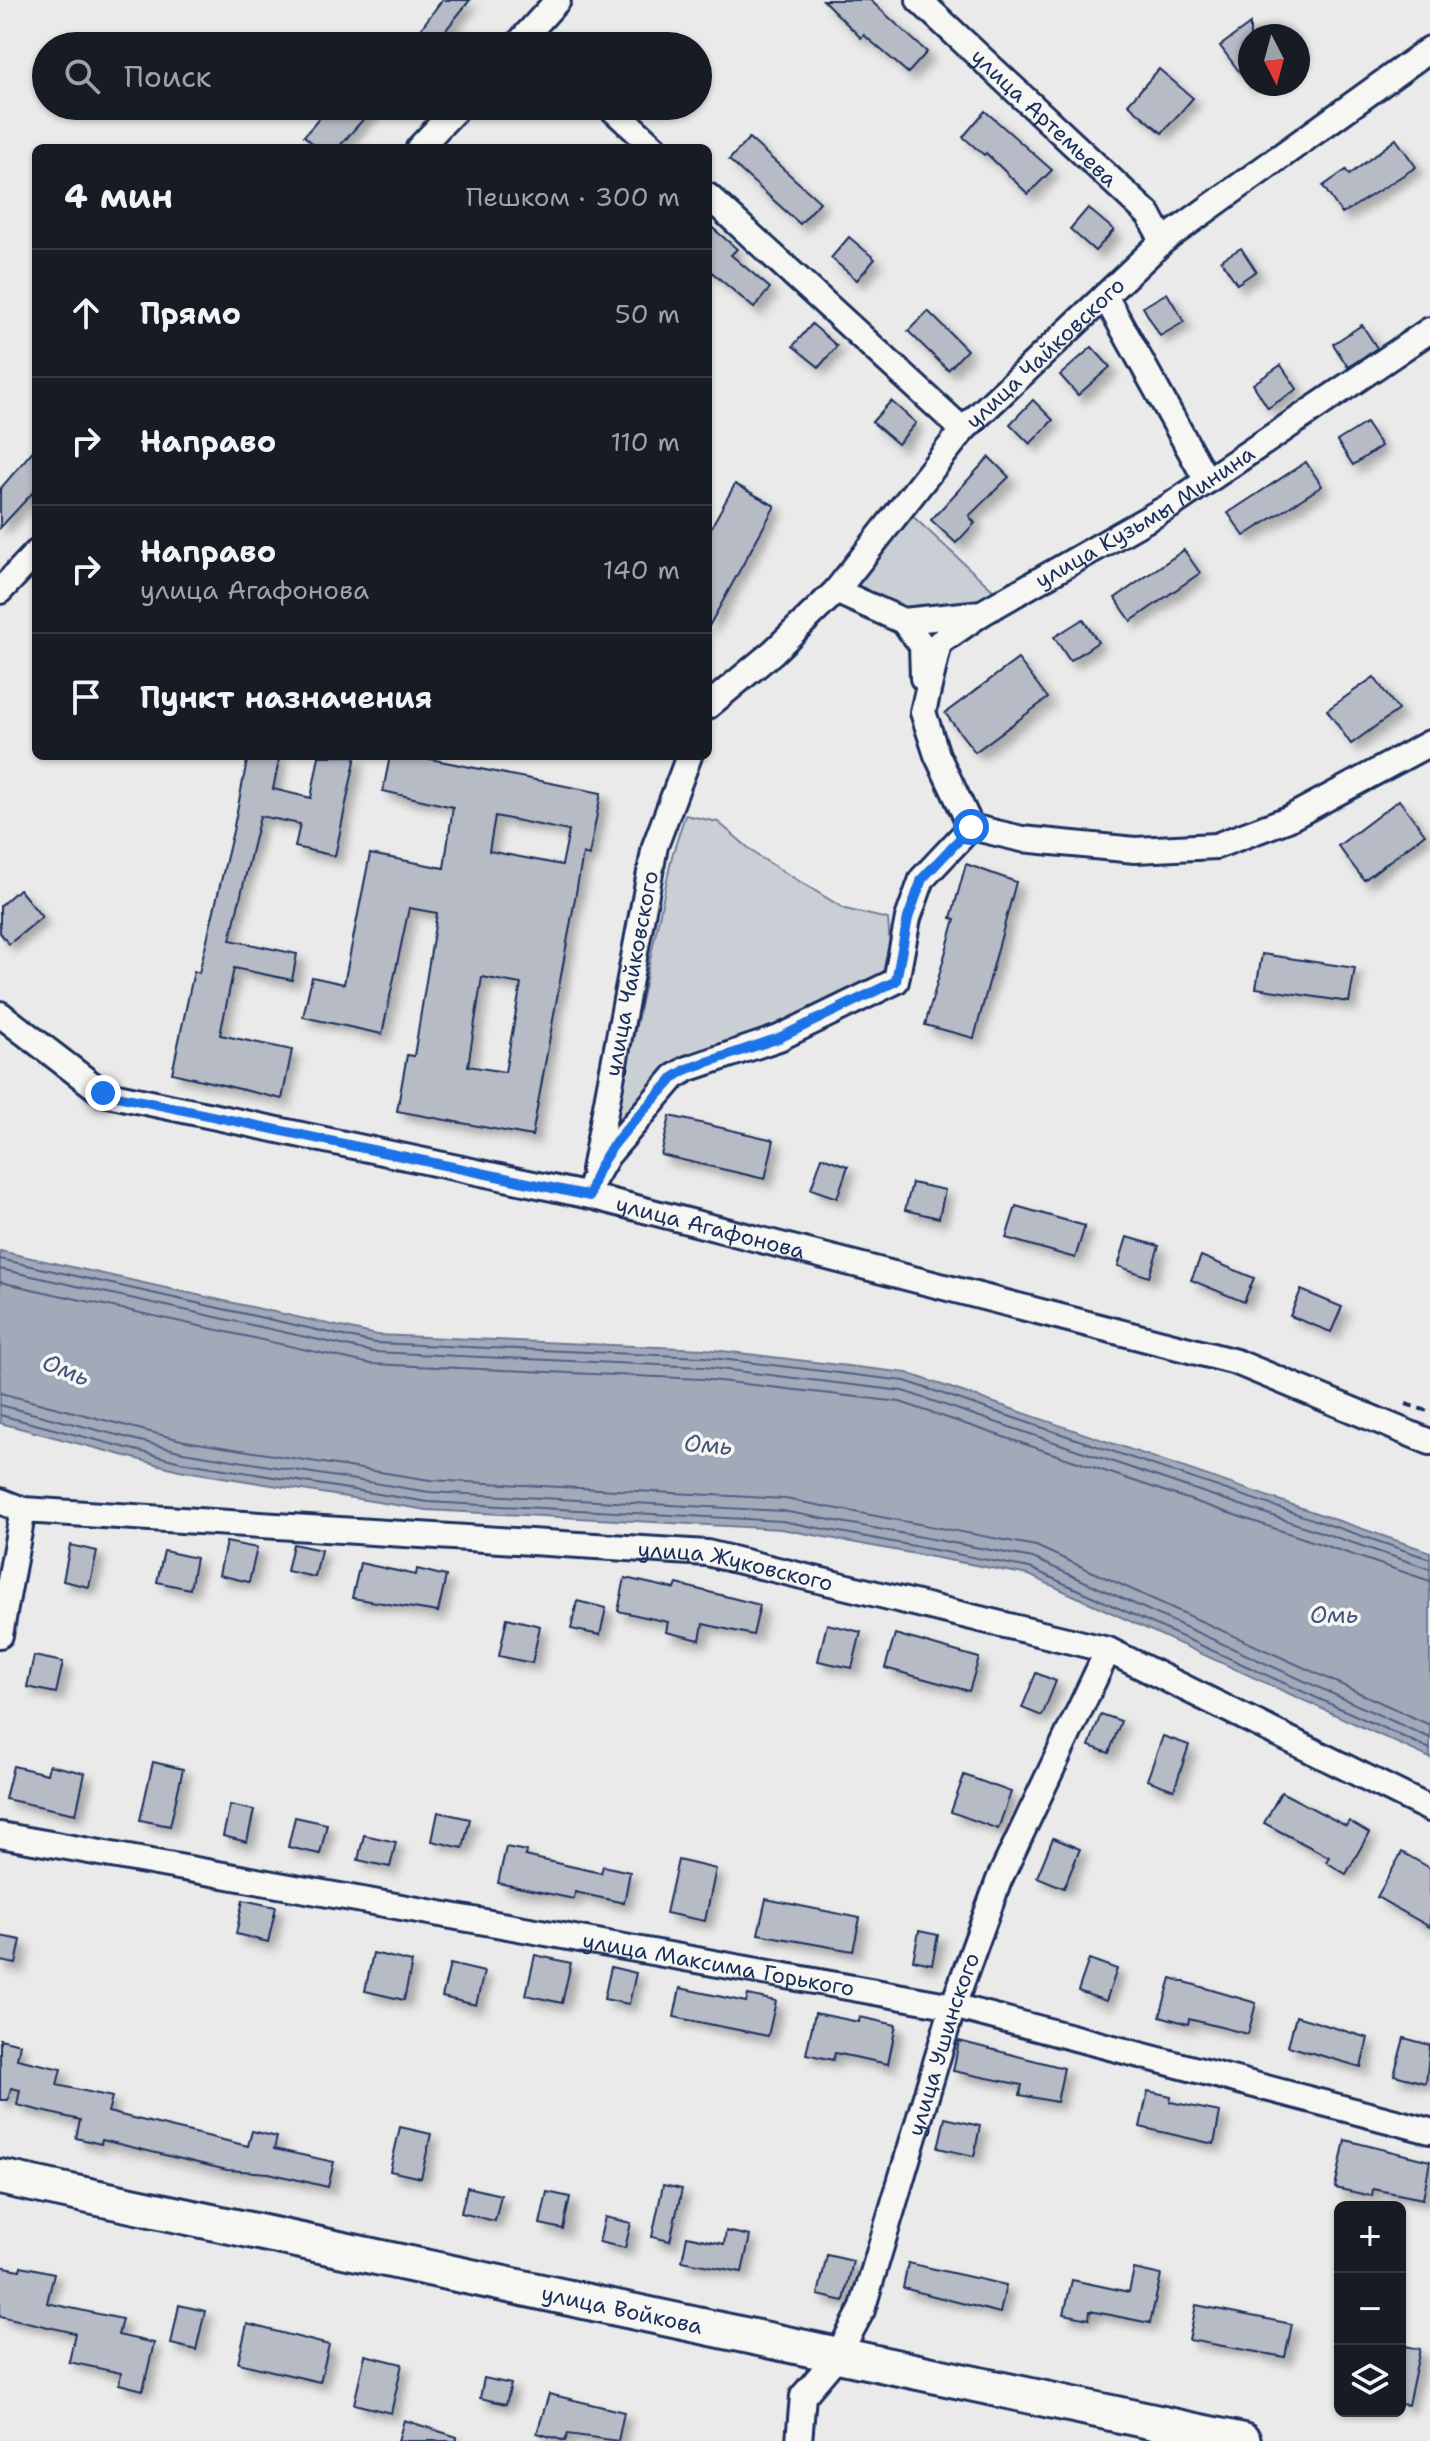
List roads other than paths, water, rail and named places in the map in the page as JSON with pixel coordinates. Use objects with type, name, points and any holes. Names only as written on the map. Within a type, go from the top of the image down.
[{"type":"main road","name":"улица Войкова","points":[[0,2177],[1243,2441]]},
{"type":"street","points":[[535,32],[558,0]]},
{"type":"street","name":"улица Артемьева","points":[[919,0],[1149,215],[1163,241]]},
{"type":"street","name":"улица Чайковского","points":[[712,703],[773,652],[836,591],[963,430],[1163,241],[1430,49]]},
{"type":"street","points":[[423,144],[446,120]]},
{"type":"street","points":[[624,120],[651,144]]},
{"type":"street","points":[[712,200],[963,430]]},
{"type":"street","points":[[1105,296],[1207,481]]},
{"type":"street","name":"улица Кузьмы Минина","points":[[836,591],[903,621],[982,613],[1170,506],[1430,330]]},
{"type":"street","points":[[0,591],[32,557]]},
{"type":"street","points":[[923,712],[939,643],[982,613]]},
{"type":"street","points":[[903,621],[922,645],[923,712],[937,755],[971,827]]},
{"type":"street","points":[[971,827],[1022,839],[1135,850],[1216,846],[1288,819],[1430,743]]},
{"type":"street","name":"улица Чайковского","points":[[591,1189],[655,846],[687,760]]},
{"type":"street","points":[[591,1189],[607,1156],[674,1077],[687,1069],[779,1038],[896,981],[908,918],[922,879],[971,827]]},
{"type":"street","name":"улица Агафонова","points":[[0,1014],[103,1093],[591,1189],[1236,1362],[1430,1442]]},
{"type":"street","name":"улица Жуковского","points":[[0,1501],[23,1510],[707,1553],[1108,1650],[1430,1809]]},
{"type":"street","points":[[0,1635],[23,1510]]},
{"type":"street","name":"улица Ушинского","points":[[799,2441],[803,2396],[838,2355],[862,2310],[953,2006],[999,1880],[1108,1650]]},
{"type":"street","name":"улица Максима Горького","points":[[0,1835],[953,2006],[1430,2131]]},
{"type":"water","name":"Омь","points":[[0,1251],[377,1335],[705,1349],[907,1373],[1430,1552],[1430,1758],[1029,1575],[781,1529],[427,1510],[179,1470],[0,1423]]}]
